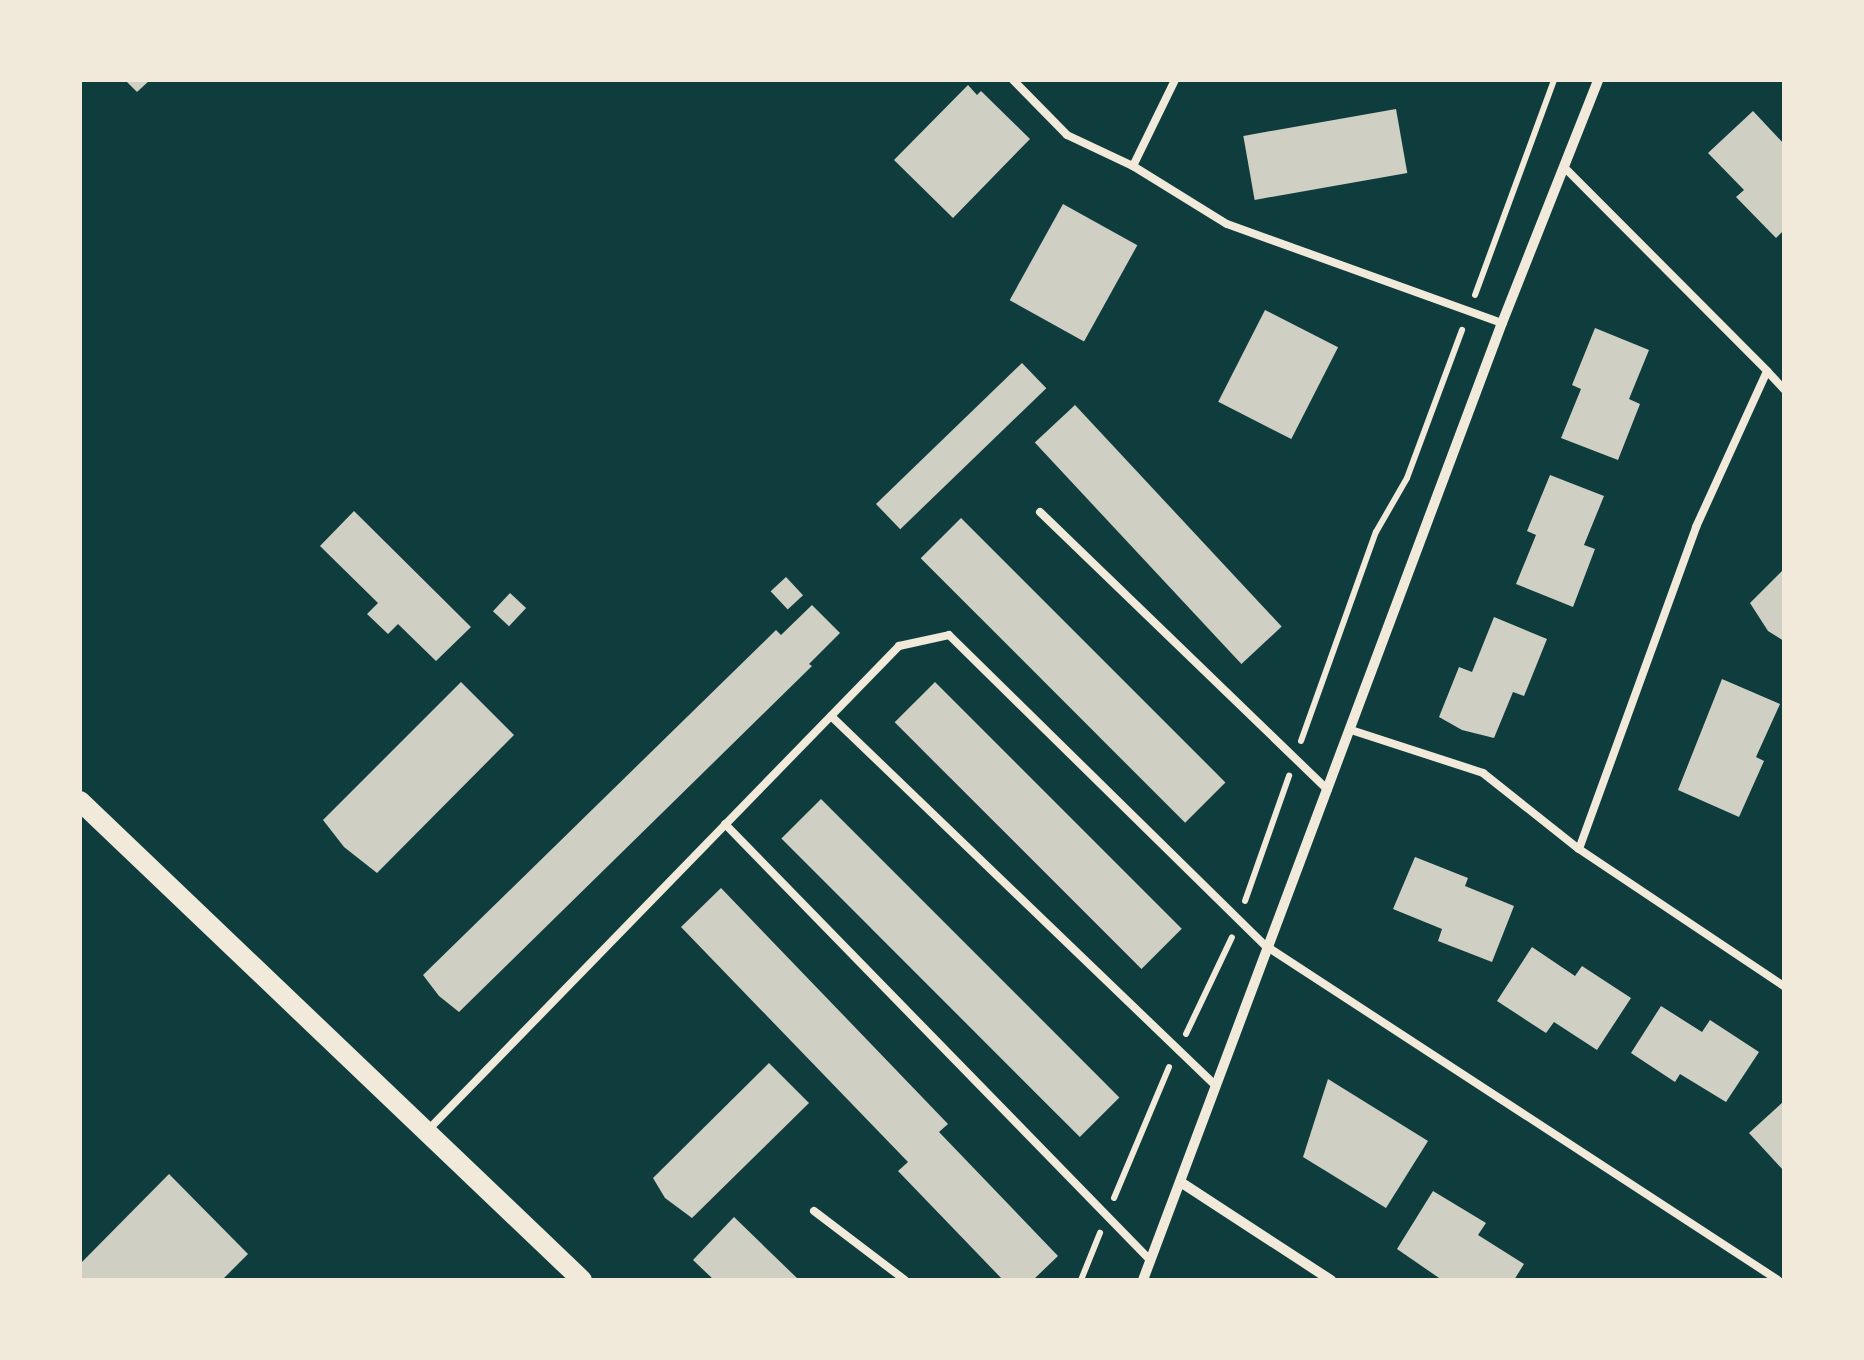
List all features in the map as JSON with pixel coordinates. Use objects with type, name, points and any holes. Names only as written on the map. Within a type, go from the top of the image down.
[{"type":"main road","points":[[80,801],[582,1280]]},
{"type":"street","points":[[1143,1280],[1502,323],[1598,80]]},
{"type":"street","points":[[1182,1183],[1330,1280]]},
{"type":"lane","points":[[1012,80],[1067,135],[1133,166],[1227,224],[1502,323]]},
{"type":"lane","points":[[1133,166],[1176,80]]},
{"type":"lane","points":[[1564,166],[1784,389]]},
{"type":"lane","points":[[1579,848],[1696,527],[1767,371]]},
{"type":"lane","points":[[1040,512],[1328,790]]},
{"type":"lane","points":[[426,1131],[898,646],[948,635],[1266,946],[1778,1280]]},
{"type":"lane","points":[[831,716],[1216,1086]]},
{"type":"lane","points":[[1351,730],[1483,773],[1579,848],[1784,986]]},
{"type":"lane","points":[[725,824],[1151,1261]]},
{"type":"lane","points":[[814,1212],[904,1280]]},
{"type":"path","points":[[1081,1280],[1152,1099],[1221,966],[1376,532],[1408,478],[1554,80]]},
{"type":"building","points":[[125,80],[150,80],[137,92]]},
{"type":"building","points":[[968,85],[977,95],[981,91],[1030,139],[953,218],[894,160]]},
{"type":"building","points":[[1396,109],[1407,173],[1255,200],[1243,136]]},
{"type":"building","points":[[1753,111],[1784,144],[1784,230],[1776,238],[1736,197],[1744,190],[1708,153]]},
{"type":"building","points":[[1063,204],[1137,245],[1084,341],[1010,300]]},
{"type":"building","points":[[1265,310],[1338,347],[1291,439],[1218,402]]},
{"type":"building","points":[[1595,328],[1649,350],[1629,399],[1640,404],[1618,460],[1561,438],[1581,389],[1572,385]]},
{"type":"building","points":[[1022,363],[1046,388],[900,529],[876,504]]},
{"type":"building","points":[[1075,405],[1282,627],[1241,664],[1035,443]]},
{"type":"building","points":[[1550,475],[1604,496],[1584,545],[1595,549],[1573,607],[1516,584],[1536,535],[1527,531]]},
{"type":"building","points":[[354,511],[471,627],[436,661],[398,624],[388,634],[367,614],[378,603],[320,546]]},
{"type":"building","points":[[961,518],[1225,782],[1185,823],[921,558]]},
{"type":"building","points":[[1784,569],[1784,641],[1768,631],[1750,603]]},
{"type":"building","points":[[786,577],[803,595],[788,610],[771,591]]},
{"type":"building","points":[[510,593],[526,608],[509,626],[493,611]]},
{"type":"building","points":[[812,605],[840,633],[809,664],[812,666],[459,1012],[439,996],[423,975],[776,630],[781,635]]},
{"type":"building","points":[[1494,617],[1547,639],[1524,696],[1513,692],[1494,738],[1462,730],[1439,717],[1459,667],[1472,672]]},
{"type":"building","points":[[1722,679],[1780,704],[1756,757],[1764,761],[1739,817],[1678,790]]},
{"type":"building","points":[[461,682],[514,735],[377,873],[344,847],[323,820]]},
{"type":"building","points":[[935,682],[1182,929],[1141,969],[895,722]]},
{"type":"building","points":[[821,799],[1119,1097],[1080,1137],[781,839]]},
{"type":"building","points":[[1415,857],[1468,878],[1465,886],[1514,906],[1492,962],[1438,941],[1442,929],[1393,909]]},
{"type":"building","points":[[721,888],[948,1124],[939,1132],[1058,1256],[1033,1280],[1003,1280],[898,1171],[908,1162],[681,927]]},
{"type":"building","points":[[1532,947],[1575,976],[1582,966],[1631,998],[1597,1050],[1554,1022],[1546,1033],[1497,1001]]},
{"type":"building","points":[[1661,1006],[1702,1032],[1710,1020],[1759,1052],[1726,1102],[1680,1074],[1675,1082],[1631,1053]]},
{"type":"building","points":[[769,1063],[809,1103],[692,1218],[665,1198],[653,1178]]},
{"type":"building","points":[[1328,1079],[1428,1141],[1386,1208],[1303,1157]]},
{"type":"building","points":[[1784,1101],[1784,1171],[1749,1133]]},
{"type":"building","points":[[169,1174],[248,1254],[222,1280],[80,1280],[80,1264]]},
{"type":"building","points":[[1433,1191],[1486,1223],[1478,1235],[1524,1264],[1514,1280],[1442,1280],[1397,1249]]},
{"type":"building","points":[[734,1217],[799,1280],[714,1280],[693,1260]]}]
